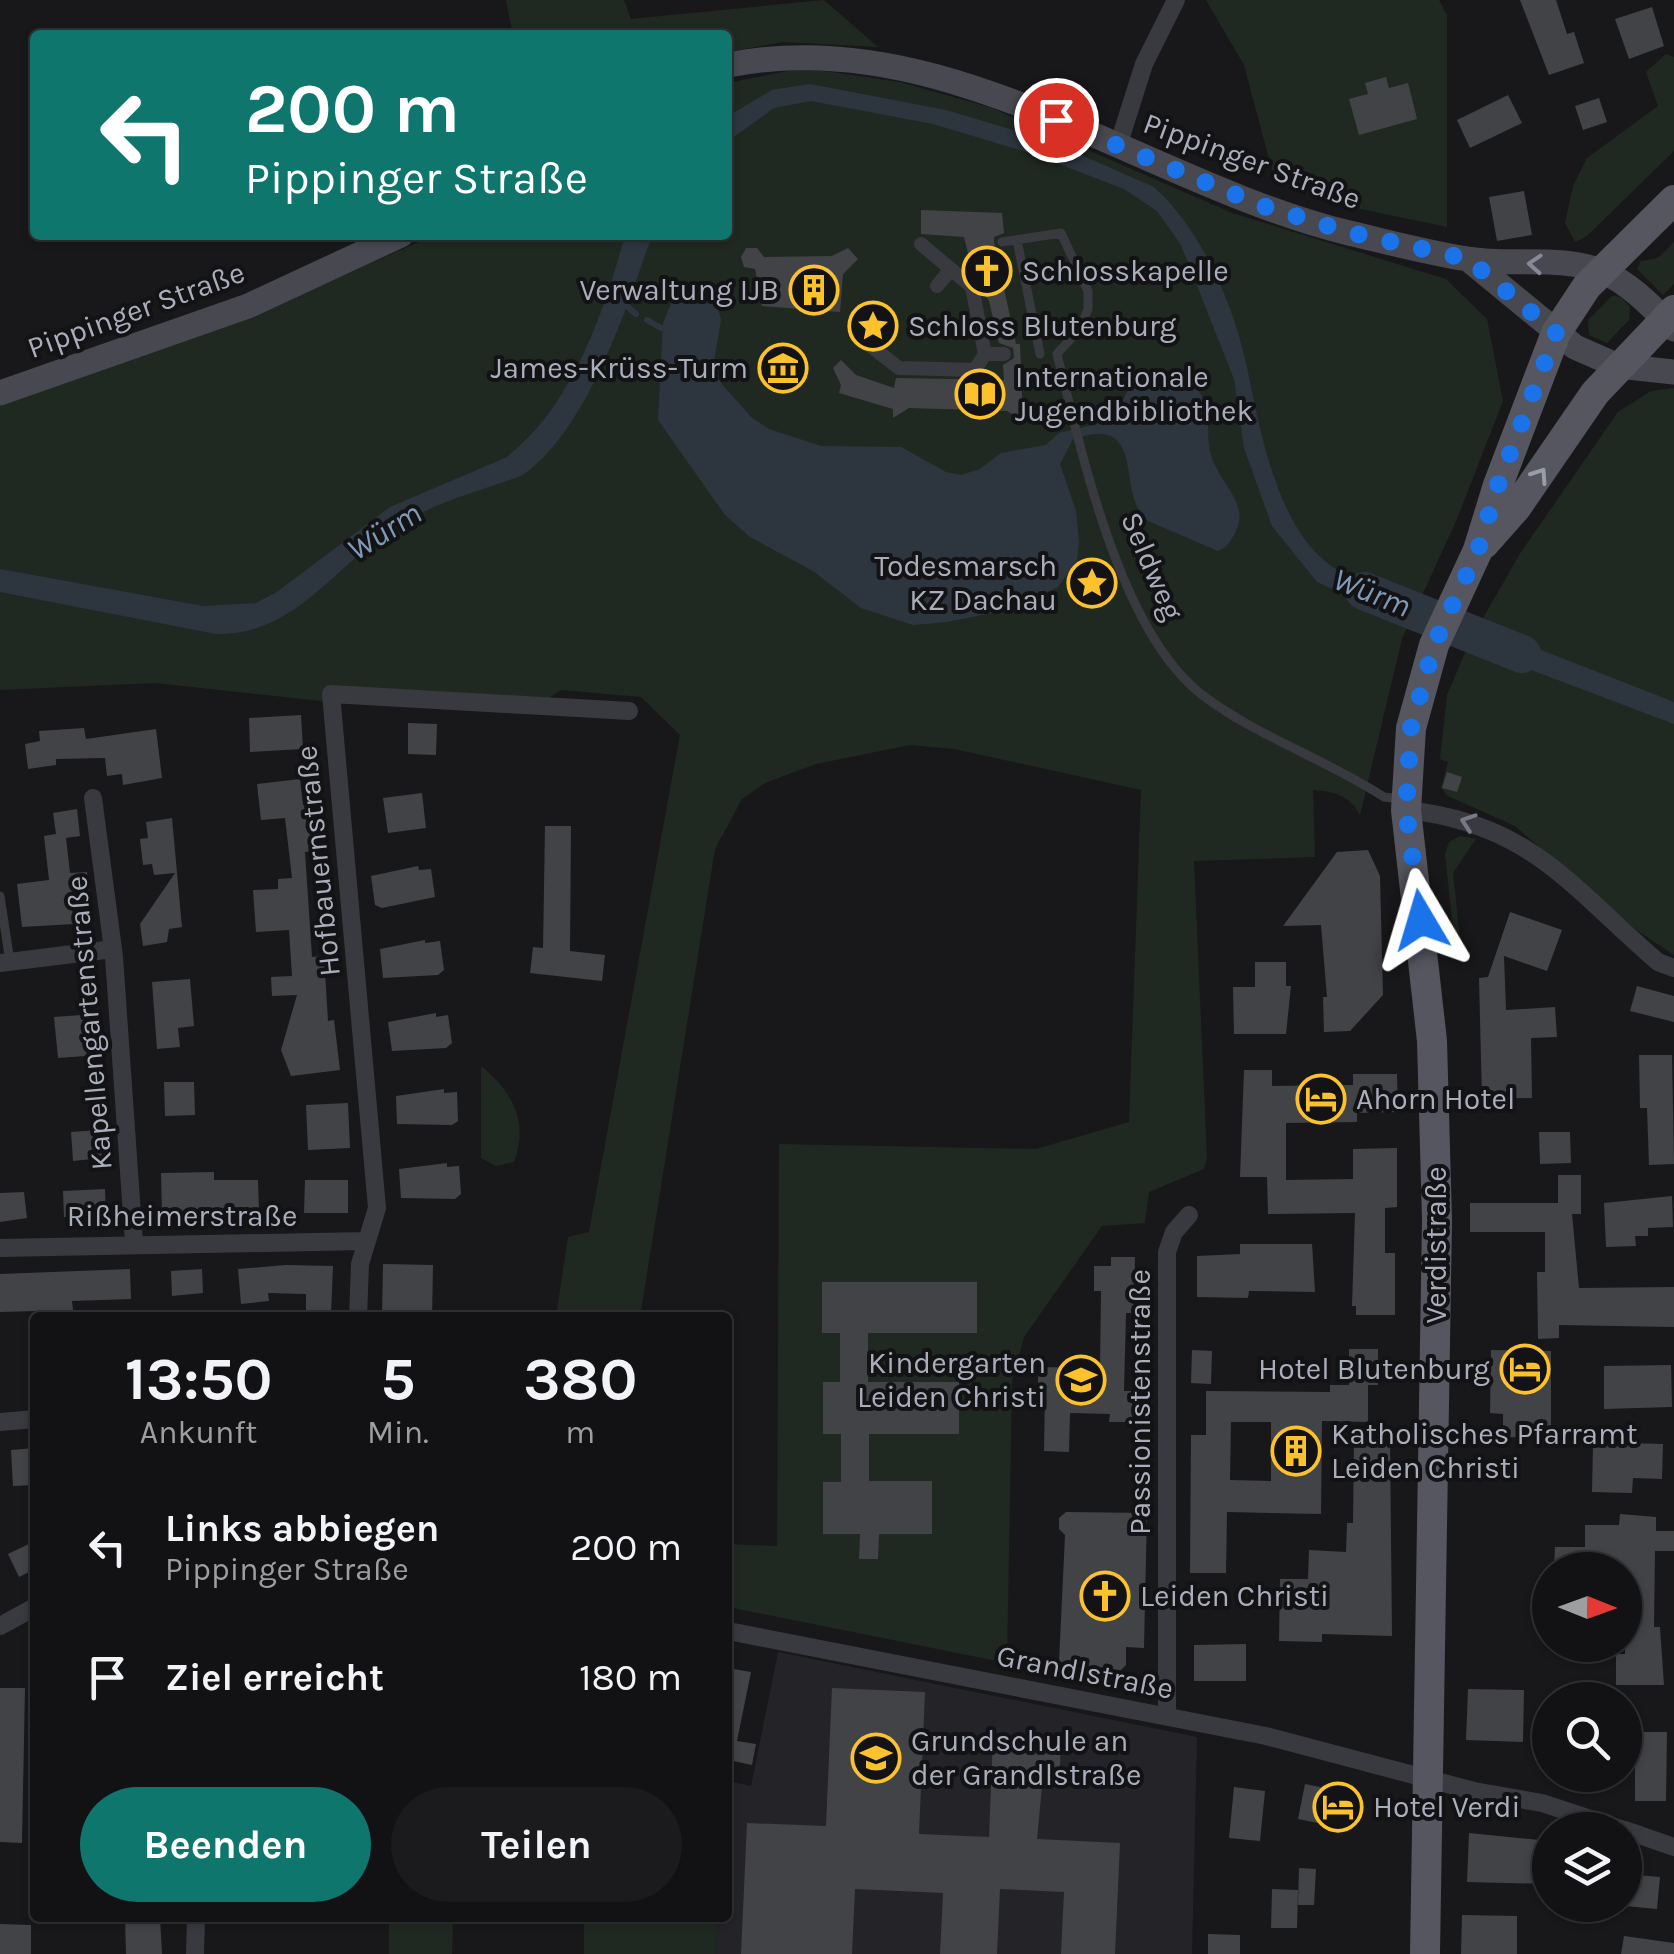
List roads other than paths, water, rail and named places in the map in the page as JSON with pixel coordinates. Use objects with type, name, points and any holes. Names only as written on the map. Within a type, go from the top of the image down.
[{"type":"main road","name":"Pippinger Straße","points":[[732,64],[765,58],[808,57],[922,75],[1026,106],[1313,223],[1468,259],[1602,270]]},
{"type":"main road","name":"Verdistraße","points":[[1425,1954],[1436,1433],[1435,1135],[1428,977],[1406,805],[1411,728],[1434,645],[1478,550],[1498,485],[1556,333],[1576,299],[1674,200]]},
{"type":"main road","name":"Pippinger Straße","points":[[0,393],[248,306],[391,240]]},
{"type":"main road","name":"Pippinger Straße","points":[[1468,259],[1556,333],[1618,366],[1674,372]]},
{"type":"main road","points":[[1602,270],[1671,320]]},
{"type":"main road","name":"Verdistraße","points":[[1478,550],[1516,508],[1618,366],[1671,320]]},
{"type":"street","points":[[1118,146],[1144,64],[1176,0]]},
{"type":"street","points":[[863,340],[888,355],[898,368],[975,370],[985,354],[972,287],[922,244]]},
{"type":"street","points":[[937,286],[951,269]]},
{"type":"street","points":[[985,354],[1004,354]]},
{"type":"street","name":"Hofbauernstraße","points":[[359,1312],[365,1242],[376,1208],[331,694],[628,711]]},
{"type":"street","name":"Kapellengartenstraße","points":[[92,798],[113,949],[134,1244]]},
{"type":"street","points":[[1406,805],[1458,818],[1522,843],[1556,866],[1658,962],[1674,968]]},
{"type":"street","points":[[5,963],[113,949]]},
{"type":"street","name":"Passionistenstraße","points":[[1167,1716],[1167,1252],[1174,1232],[1189,1215]]},
{"type":"street","name":"Rißheimerstraße","points":[[0,1248],[365,1242]]},
{"type":"street","points":[[0,1422],[30,1419]]},
{"type":"street","points":[[0,1626],[30,1610]]},
{"type":"street","name":"Grandlstraße","points":[[732,1631],[1167,1716],[1569,1812]]},
{"type":"street","name":"Grandlstraße","points":[[1642,1836],[1674,1847]]},
{"type":"street","points":[[194,1954],[196,1922]]},
{"type":"lane","name":"Seldweg","points":[[1017,240],[1061,233],[1088,292],[1086,318],[1058,351],[1112,550],[1155,640],[1179,674],[1222,708],[1406,805]]},
{"type":"lane","points":[[1002,242],[1017,240],[1040,354]]},
{"type":"lane","points":[[0,896],[5,963]]},
{"type":"water","points":[[810,84],[946,110],[1047,140],[1154,187],[1189,227],[1228,303],[1245,356],[1266,453],[1295,525],[1309,545],[1334,568],[1414,604],[1408,622],[1317,582],[1272,526],[1244,448],[1234,379],[1181,245],[1157,211],[1124,189],[1033,154],[933,124],[811,101],[774,108],[732,138],[732,114],[772,90]]},
{"type":"water","points":[[624,240],[650,240],[602,367],[565,431],[544,457],[521,476],[398,525],[314,594],[269,623],[216,634],[0,592],[0,569],[203,606],[256,603],[277,592],[390,507],[505,458],[528,438],[566,386],[607,296]]},
{"type":"water","points":[[693,288],[716,300],[721,320],[714,361],[721,383],[751,417],[769,429],[821,446],[901,447],[946,472],[961,475],[980,469],[1001,453],[1046,445],[1059,433],[1105,422],[1116,414],[1131,384],[1142,385],[1148,375],[1185,376],[1203,398],[1210,451],[1238,506],[1234,535],[1218,551],[1148,521],[1138,508],[1122,446],[1112,437],[1097,434],[1073,439],[1060,464],[1076,511],[1079,542],[1077,560],[1058,587],[1016,608],[947,622],[913,625],[861,608],[813,571],[750,537],[725,515],[658,420],[663,323],[672,301],[681,291]]},
{"type":"water","points":[[1477,625],[1674,702],[1674,724],[1468,646]]},
{"type":"waterway","points":[[621,301],[636,314]]},
{"type":"waterway","points":[[647,320],[661,328]]},
{"type":"waterway","name":"Würm","points":[[1364,591],[1522,654]]},
{"type":"place","name":"Schlosskapelle","points":[[987,271]]},
{"type":"place","name":"Verwaltung IJB","points":[[814,290]]},
{"type":"place","name":"Schloss Blutenburg","points":[[873,326]]},
{"type":"place","name":"James-Krüss-Turm","points":[[783,368]]},
{"type":"place","name":"Internationale Jugendbibliothek","points":[[980,394]]},
{"type":"place","name":"Todesmarsch KZ Dachau","points":[[1092,583]]},
{"type":"place","name":"Ahorn Hotel","points":[[1321,1099]]},
{"type":"place","name":"Hotel Blutenburg","points":[[1525,1369]]},
{"type":"place","name":"Kindergarten Leiden Christi","points":[[1081,1380]]},
{"type":"place","name":"Katholisches Pfarramt Leiden Christi","points":[[1296,1451]]},
{"type":"place","name":"Leiden Christi","points":[[1105,1596]]},
{"type":"place","name":"Grundschule an der Grandlstraße","points":[[876,1758]]},
{"type":"place","name":"Hotel Verdi","points":[[1338,1807]]}]
